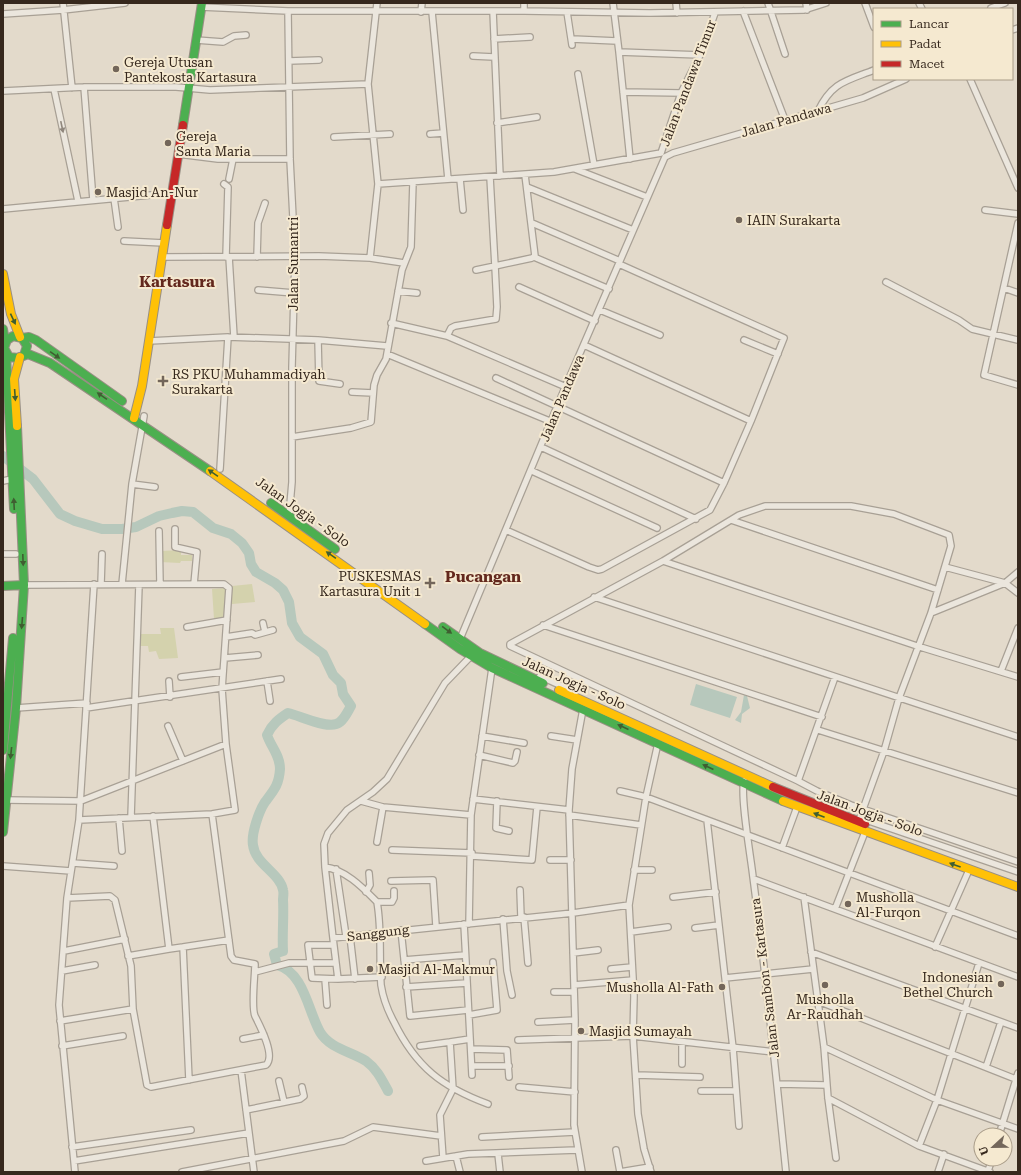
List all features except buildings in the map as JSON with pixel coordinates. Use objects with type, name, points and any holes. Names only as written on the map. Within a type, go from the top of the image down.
[{"type":"main road","points":[[135,414],[149,341],[202,5]]},
{"type":"main road","points":[[3,274],[11,314],[21,337],[27,346],[14,379],[20,466],[17,479],[16,554],[20,585],[7,668],[3,754]]},
{"type":"main road","points":[[3,330],[5,342],[4,348],[6,354],[12,470],[17,479],[20,585],[16,708],[3,832]]},
{"type":"main road","points":[[5,342],[10,337],[28,337],[36,340],[142,420]]},
{"type":"main road","points":[[6,354],[11,358],[34,355],[135,414]]},
{"type":"main road","name":"Jalan Jogja - Solo","points":[[142,420],[163,430],[344,555]]},
{"type":"main road","name":"Jalan Jogja - Solo","points":[[142,420],[166,440],[379,585],[471,656],[660,735],[797,807],[879,827],[1018,879]]},
{"type":"main road","points":[[3,586],[20,585]]},
{"type":"main road","name":"Jalan Jogja - Solo","points":[[401,596],[495,665],[583,709],[658,744],[745,780],[858,823],[865,832],[1018,887]]},
{"type":"street","points":[[63,3],[72,88]]},
{"type":"street","points":[[3,14],[63,10],[125,3]]},
{"type":"street","points":[[302,3],[302,11]]},
{"type":"street","points":[[370,258],[378,184],[368,84],[377,3]]},
{"type":"street","points":[[421,12],[422,3]]},
{"type":"street","points":[[524,3],[524,11]]},
{"type":"street","points":[[613,3],[630,160]]},
{"type":"street","points":[[676,3],[677,13]]},
{"type":"street","points":[[768,3],[785,54]]},
{"type":"street","points":[[806,3],[807,10]]},
{"type":"street","points":[[202,5],[288,11],[376,10],[421,12],[524,11],[715,13],[770,10],[807,10],[826,3]]},
{"type":"street","points":[[864,3],[873,25]]},
{"type":"street","points":[[990,7],[1005,3]]},
{"type":"street","name":"Jalan Sumantri","points":[[288,11],[290,159],[295,257],[291,494],[289,516]]},
{"type":"street","points":[[744,11],[785,120]]},
{"type":"street","points":[[432,12],[448,179]]},
{"type":"street","points":[[493,12],[500,176]]},
{"type":"street","points":[[567,12],[572,42],[617,41]]},
{"type":"street","name":"Jalan Pandawa Timur","points":[[663,155],[681,93],[700,55],[715,13]]},
{"type":"street","points":[[196,40],[223,42],[234,36],[246,35]]},
{"type":"street","points":[[494,39],[530,37]]},
{"type":"street","points":[[619,52],[700,55]]},
{"type":"street","points":[[473,56],[494,57]]},
{"type":"street","points":[[289,61],[318,60]]},
{"type":"street","points":[[818,111],[827,96],[837,85],[873,70]]},
{"type":"street","points":[[578,74],[594,165]]},
{"type":"street","name":"Jalan Pandawa","points":[[460,640],[584,344],[620,263],[663,155],[864,98],[904,80]]},
{"type":"street","points":[[970,80],[1018,188]]},
{"type":"street","points":[[3,92],[84,87],[188,88],[210,90],[368,84]]},
{"type":"street","points":[[84,87],[93,200]]},
{"type":"street","points":[[54,89],[78,201]]},
{"type":"street","points":[[623,92],[681,93]]},
{"type":"street","points":[[497,123],[537,117]]},
{"type":"street","points":[[430,134],[443,133]]},
{"type":"street","points":[[334,137],[390,134]]},
{"type":"street","points":[[178,154],[233,159],[290,159]]},
{"type":"street","points":[[378,184],[525,175],[663,155]]},
{"type":"street","points":[[229,179],[233,159]]},
{"type":"street","points":[[575,168],[647,197]]},
{"type":"street","points":[[525,175],[532,223],[535,253],[534,257]]},
{"type":"street","points":[[447,336],[455,326],[497,319],[490,177]]},
{"type":"street","points":[[460,179],[463,210]]},
{"type":"street","points":[[292,437],[370,423],[376,378],[387,354],[391,323],[404,263],[411,246],[413,182]]},
{"type":"street","points":[[220,469],[231,337],[227,257],[228,187],[224,184]]},
{"type":"street","points":[[527,188],[633,230]]},
{"type":"street","points":[[3,209],[172,193]]},
{"type":"street","points":[[114,198],[118,227]]},
{"type":"street","points":[[257,257],[258,223],[265,203]]},
{"type":"street","points":[[985,210],[1018,214]]},
{"type":"street","points":[[506,530],[600,570],[710,510],[724,483],[751,421],[784,338],[532,223]]},
{"type":"street","points":[[1018,223],[1016,244],[1004,288],[984,375],[1018,386]]},
{"type":"street","points":[[124,241],[164,243]]},
{"type":"street","points":[[162,257],[370,258],[404,263]]},
{"type":"street","points":[[476,270],[534,257],[609,289]]},
{"type":"street","points":[[886,282],[959,320],[972,329],[1018,340]]},
{"type":"street","points":[[519,287],[595,321]]},
{"type":"street","points":[[1004,288],[1018,293]]},
{"type":"street","points":[[258,290],[294,293]]},
{"type":"street","points":[[398,291],[417,293]]},
{"type":"street","points":[[600,310],[660,335]]},
{"type":"street","points":[[391,323],[447,336],[566,387]]},
{"type":"street","points":[[149,341],[231,337],[293,338],[387,346]]},
{"type":"street","points":[[318,340],[319,381],[340,384]]},
{"type":"street","points":[[744,340],[778,354]]},
{"type":"street","points":[[584,344],[751,421]]},
{"type":"street","points":[[387,354],[552,422]]},
{"type":"street","points":[[496,378],[724,483]]},
{"type":"street","points":[[352,392],[373,393]]},
{"type":"street","points":[[122,584],[127,524],[142,420]]},
{"type":"street","points":[[541,447],[696,519]]},
{"type":"street","points":[[532,471],[657,528]]},
{"type":"street","points":[[3,480],[17,479]]},
{"type":"street","points":[[132,484],[155,487]]},
{"type":"street","points":[[472,1076],[465,955],[472,855],[471,815],[482,736],[495,665],[513,664],[858,823],[864,808],[884,751],[899,698],[917,646],[931,613],[952,542],[949,535],[894,514],[846,505],[765,506],[739,515],[663,561],[543,625],[511,643],[510,646],[817,791],[864,808],[1018,862]]},
{"type":"street","points":[[731,520],[938,590]]},
{"type":"street","points":[[175,529],[175,547],[196,552],[194,584]]},
{"type":"street","points":[[159,531],[160,584]]},
{"type":"street","points":[[3,554],[16,554]]},
{"type":"street","points":[[101,584],[102,554]]},
{"type":"street","points":[[663,561],[917,646],[1018,676]]},
{"type":"street","points":[[945,567],[1005,583],[1018,593]]},
{"type":"street","points":[[931,613],[1005,583],[1018,572]]},
{"type":"street","points":[[75,1172],[60,1022],[67,898],[80,820],[94,584]]},
{"type":"street","points":[[131,817],[131,782],[139,584]]},
{"type":"street","points":[[20,585],[224,584],[227,586],[229,591],[222,689],[226,744],[235,810],[212,814],[80,820]]},
{"type":"street","points":[[594,597],[1018,737]]},
{"type":"street","points":[[187,627],[227,620]]},
{"type":"street","points":[[263,623],[265,632]]},
{"type":"street","points":[[543,625],[822,717]]},
{"type":"street","points":[[1001,671],[1018,628]]},
{"type":"street","points":[[226,637],[252,633],[254,635],[273,630]]},
{"type":"street","points":[[225,658],[258,655]]},
{"type":"street","points":[[332,938],[324,844],[328,833],[347,810],[376,790],[387,778],[445,682],[471,656]]},
{"type":"street","points":[[181,677],[223,672]]},
{"type":"street","points":[[798,781],[818,730],[835,677]]},
{"type":"street","points":[[16,708],[86,706],[135,702],[281,679]]},
{"type":"street","points":[[169,681],[170,697]]},
{"type":"street","points":[[267,681],[270,701]]},
{"type":"street","points":[[582,1172],[574,1129],[574,954],[569,813],[570,786],[583,709]]},
{"type":"street","points":[[168,726],[182,761]]},
{"type":"street","points":[[818,730],[1018,793]]},
{"type":"street","points":[[616,1150],[620,1172],[650,1169],[639,1121],[637,1075],[633,1036],[633,980],[629,905],[646,797],[660,735]]},
{"type":"street","points":[[482,736],[524,743]]},
{"type":"street","points":[[551,736],[577,740]]},
{"type":"street","points":[[6,800],[81,802],[226,744]]},
{"type":"street","points":[[479,755],[513,763],[517,752]]},
{"type":"street","name":"Jalan Sambon - Kartasura","points":[[745,780],[748,836],[778,1084],[786,1170]]},
{"type":"street","points":[[620,791],[646,797],[1018,936]]},
{"type":"street","points":[[473,799],[538,807],[641,826]]},
{"type":"street","points":[[361,801],[384,807],[471,815]]},
{"type":"street","points":[[497,801],[497,828],[509,831]]},
{"type":"street","points":[[377,842],[384,807]]},
{"type":"street","points":[[392,850],[532,860],[538,807]]},
{"type":"street","points":[[782,848],[797,807]]},
{"type":"street","points":[[67,898],[113,897],[117,904],[131,974],[133,1009],[146,1084],[151,1087],[268,1064],[269,1056],[264,1035],[254,1013],[254,962],[233,960],[212,814]]},
{"type":"street","points":[[153,816],[169,949]]},
{"type":"street","points":[[120,818],[122,851]]},
{"type":"street","points":[[707,820],[733,1048],[739,1126]]},
{"type":"street","points":[[879,827],[1018,872]]},
{"type":"street","points":[[835,909],[865,832]]},
{"type":"street","points":[[550,860],[571,860]]},
{"type":"street","points":[[73,863],[114,866]]},
{"type":"street","points":[[3,866],[72,871]]},
{"type":"street","points":[[325,867],[336,869],[377,902],[381,932],[383,994],[388,1010],[412,1054],[429,1071],[454,1089],[488,1104]]},
{"type":"street","points":[[336,869],[355,978]]},
{"type":"street","points":[[634,870],[652,870]]},
{"type":"street","points":[[935,947],[970,870]]},
{"type":"street","points":[[366,892],[370,885],[370,873]]},
{"type":"street","points":[[754,879],[935,947],[1018,976]]},
{"type":"street","points":[[391,881],[434,881],[436,926]]},
{"type":"street","points":[[520,890],[528,964]]},
{"type":"street","points":[[377,902],[393,901],[394,891]]},
{"type":"street","points":[[673,896],[716,892]]},
{"type":"street","points":[[804,897],[824,1047],[828,1098],[836,1158]]},
{"type":"street","name":"Sanggung","points":[[338,979],[332,938],[522,917],[573,913],[629,905]]},
{"type":"street","points":[[503,919],[507,971],[512,995]]},
{"type":"street","points":[[695,928],[719,925]]},
{"type":"street","points":[[631,932],[668,927]]},
{"type":"street","points":[[401,930],[410,1016],[497,1010],[493,962]]},
{"type":"street","points":[[64,951],[124,939]]},
{"type":"street","points":[[128,956],[230,940]]},
{"type":"street","points":[[333,945],[308,944],[312,978],[338,979],[382,977]]},
{"type":"street","points":[[183,947],[189,1080]]},
{"type":"street","points":[[574,954],[598,950]]},
{"type":"street","points":[[811,952],[1018,1028]]},
{"type":"street","points":[[404,960],[465,955]]},
{"type":"street","points":[[255,972],[288,963],[335,963]]},
{"type":"street","points":[[919,1146],[937,1100],[979,963]]},
{"type":"street","points":[[62,971],[95,965]]},
{"type":"street","points":[[611,969],[632,967]]},
{"type":"street","points":[[725,978],[813,969]]},
{"type":"street","points":[[325,979],[327,1005]]},
{"type":"street","points":[[554,992],[633,980]]},
{"type":"street","points":[[406,987],[467,983]]},
{"type":"street","points":[[818,1001],[950,1054],[1017,1077],[1002,1127]]},
{"type":"street","points":[[60,1022],[133,1009]]},
{"type":"street","points":[[538,1022],[575,1020]]},
{"type":"street","points":[[986,1067],[1001,1022]]},
{"type":"street","points":[[243,1039],[264,1035]]},
{"type":"street","points":[[62,1046],[123,1036]]},
{"type":"street","points":[[518,1040],[633,1036],[774,1052]]},
{"type":"street","points":[[420,1046],[470,1039]]},
{"type":"street","points":[[443,1158],[441,1112],[454,1089],[450,1042]]},
{"type":"street","points":[[682,1042],[682,1064]]},
{"type":"street","points":[[824,1047],[937,1100],[1018,1129]]},
{"type":"street","points":[[471,1049],[506,1049],[509,1077]]},
{"type":"street","points":[[472,1066],[508,1066]]},
{"type":"street","points":[[241,1070],[254,1172]]},
{"type":"street","points":[[637,1075],[700,1077]]},
{"type":"street","points":[[279,1081],[284,1102]]},
{"type":"street","points":[[778,1084],[827,1085]]},
{"type":"street","points":[[246,1110],[303,1098],[302,1087]]},
{"type":"street","points":[[518,1087],[575,1092]]},
{"type":"street","points":[[701,1091],[736,1091]]},
{"type":"street","points":[[828,1098],[919,1146],[944,1154],[989,1172]]},
{"type":"street","points":[[182,1172],[344,1141],[370,1128],[441,1136]]},
{"type":"street","points":[[482,1137],[574,1129]]},
{"type":"street","points":[[72,1147],[191,1130]]},
{"type":"street","points":[[74,1161],[249,1133]]},
{"type":"street","points":[[426,1161],[456,1156],[577,1150]]},
{"type":"street","points":[[498,1154],[500,1172]]},
{"type":"street","points":[[938,1172],[944,1154]]},
{"type":"street","points":[[456,1156],[460,1172]]},
{"type":"shaded area","points":[[181,550],[181,555],[192,555],[192,561],[181,561],[180,563],[160,562],[161,551]]},
{"type":"shaded area","points":[[252,584],[255,602],[232,604],[232,586]]},
{"type":"shaded area","points":[[226,588],[225,617],[214,619],[212,589]]},
{"type":"shaded area","points":[[160,628],[174,628],[178,658],[159,659],[156,651],[149,652],[148,646],[140,646],[140,634],[161,634]]},
{"type":"shaded area","points":[[696,684],[737,697],[730,718],[690,705]]},
{"type":"shaded area","points":[[744,695],[747,696],[750,708],[742,714],[741,723],[735,720],[741,712]]},
{"type":"waterway","points":[[3,456],[33,479],[60,514],[75,521],[102,529],[122,529],[136,527],[159,516],[182,511],[193,512],[213,528],[231,534],[242,543],[249,553],[251,564],[256,572],[275,583],[283,590],[289,602],[292,623],[300,637],[323,654],[333,675],[341,683],[343,694],[351,706],[340,722],[329,725],[323,724],[288,713],[276,722],[269,731],[267,735],[279,759],[280,769],[276,787],[265,802],[258,817],[254,829],[253,845],[258,858],[277,878],[283,891],[283,951],[274,954],[277,965],[286,969],[293,975],[299,984],[320,1032],[324,1037],[335,1046],[370,1064],[379,1075],[388,1091]]},
{"type":"traffic: fast","points":[[183,125],[202,3]]},
{"type":"traffic: fast","points":[[3,329],[5,342]]},
{"type":"traffic: fast","points":[[24,355],[27,346],[22,338],[13,336],[7,340],[4,348],[9,357],[18,358],[28,354],[50,363],[210,471]]},
{"type":"traffic: fast","points":[[22,338],[29,337],[36,340],[122,401]]},
{"type":"traffic: fast","points":[[6,354],[14,509]]},
{"type":"traffic: fast","points":[[3,832],[16,708],[24,585],[17,426]]},
{"type":"traffic: fast","points":[[271,503],[335,549]]},
{"type":"traffic: fast","points":[[3,586],[24,585]]},
{"type":"traffic: fast","points":[[425,624],[460,649],[492,668],[783,801]]},
{"type":"traffic: fast","points":[[443,627],[480,653],[543,683]]},
{"type":"traffic: fast","points":[[3,750],[13,638]]},
{"type":"traffic: slow","points":[[134,418],[142,386],[167,225]]},
{"type":"traffic: slow","points":[[3,274],[11,314],[20,337]]},
{"type":"traffic: slow","points":[[17,426],[14,379],[20,357]]},
{"type":"traffic: slow","points":[[210,471],[425,624]]},
{"type":"traffic: slow","points":[[559,690],[773,787]]},
{"type":"traffic: slow","points":[[783,801],[1018,887]]},
{"type":"traffic: jam","points":[[167,225],[183,125]]},
{"type":"traffic: jam","points":[[773,787],[865,824]]},
{"type":"place","name":"Gereja Utusan Pantekosta Kartasura","points":[[116,69]]},
{"type":"place","name":"Gereja Santa Maria","points":[[168,143]]},
{"type":"place","name":"Masjid An-Nur","points":[[98,192]]},
{"type":"place","name":"IAIN Surakarta","points":[[739,220]]},
{"type":"place","name":"RS PKU Muhammadiyah Surakarta","points":[[163,381]]},
{"type":"place","name":"PUSKESMAS Kartasura Unit 1","points":[[430,583]]},
{"type":"place","name":"Musholla Al-Furqon","points":[[848,904]]},
{"type":"place","name":"Masjid Al-Makmur","points":[[370,969]]},
{"type":"place","name":"Indonesian Bethel Church","points":[[1001,984]]},
{"type":"place","name":"Musholla Ar-Raudhah","points":[[825,985]]},
{"type":"place","name":"Musholla Al-Fath","points":[[722,987]]},
{"type":"place","name":"Masjid Sumayah","points":[[581,1031]]},
{"type":"district","name":"Kartasura","points":[[177,282]]},
{"type":"district","name":"Pucangan","points":[[483,577]]}]
